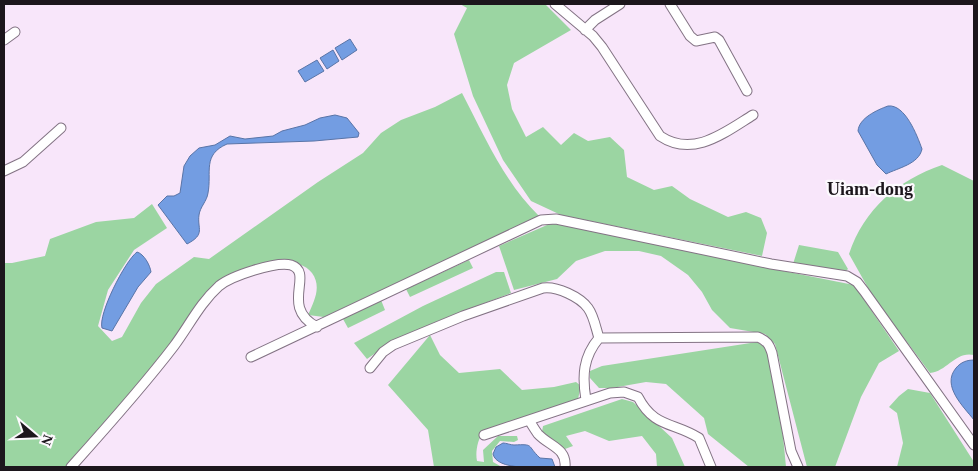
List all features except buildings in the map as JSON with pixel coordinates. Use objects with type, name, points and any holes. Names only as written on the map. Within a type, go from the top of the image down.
[{"type":"street","points":[[555,4],[602,47],[660,136],[670,143],[687,145],[712,140],[753,115]]},
{"type":"street","points":[[585,30],[606,12],[620,4]]},
{"type":"street","points":[[670,4],[690,36],[696,41],[715,37],[720,40],[747,91]]},
{"type":"street","points":[[4,40],[15,32]]},
{"type":"street","points":[[4,171],[22,162],[61,128]]},
{"type":"street","points":[[251,357],[541,220],[556,219],[771,264],[847,276],[857,282],[864,291],[974,445]]},
{"type":"street","points":[[71,467],[174,346],[204,302],[220,284],[238,275],[284,264],[292,266],[299,270],[302,277],[297,302],[299,311],[306,322],[317,327]]},
{"type":"street","points":[[370,368],[382,352],[393,345],[463,316],[548,287],[579,300],[588,308],[599,338]]},
{"type":"street","points":[[599,338],[758,337],[764,340],[772,354],[792,451],[798,467]]},
{"type":"street","points":[[586,400],[582,378],[588,356],[599,338]]},
{"type":"street","points":[[484,435],[586,400],[610,393],[624,392],[638,397],[644,409],[654,418],[699,438],[712,467]]},
{"type":"street","points":[[529,420],[537,433],[561,451],[566,459],[564,467]]},
{"type":"green space","points":[[460,4],[545,4],[571,30],[514,63],[507,85],[512,109],[526,137],[543,127],[561,145],[574,133],[588,141],[610,137],[624,150],[627,177],[654,190],[672,186],[690,199],[728,217],[746,212],[761,218],[767,233],[762,256],[561,215],[531,201],[503,160],[473,96],[454,34],[467,8]]},
{"type":"green space","points":[[462,93],[505,173],[539,216],[324,317],[308,315],[317,289],[312,273],[303,266],[291,262],[276,262],[261,264],[232,274],[211,287],[194,308],[157,362],[65,467],[4,467],[4,263],[45,256],[50,239],[96,222],[134,218],[152,204],[167,228],[134,250],[108,290],[98,326],[112,341],[122,337],[141,303],[156,284],[194,257],[209,259],[318,182],[363,153],[381,133],[401,120],[435,107]]},
{"type":"green space","points":[[942,165],[974,181],[974,355],[956,358],[942,369],[930,373],[872,295],[849,254],[855,238],[864,223],[885,198],[911,179]]},
{"type":"green space","points":[[554,222],[854,285],[899,351],[879,363],[861,397],[835,467],[807,467],[775,344],[765,334],[730,328],[712,310],[702,292],[688,275],[661,256],[639,251],[605,251],[576,261],[557,279],[514,290],[499,246]]},
{"type":"green space","points":[[799,245],[838,252],[848,269],[845,272],[793,264]]},
{"type":"green space","points":[[469,260],[473,268],[410,297],[406,289]]},
{"type":"green space","points":[[496,272],[504,272],[511,293],[455,314],[401,338],[367,359],[354,343],[423,306]]},
{"type":"green space","points":[[381,300],[385,310],[348,328],[343,319]]},
{"type":"green space","points":[[430,335],[440,355],[459,373],[500,369],[522,390],[554,387],[576,382],[581,386],[578,399],[483,431],[477,446],[477,461],[484,462],[483,450],[498,436],[517,436],[518,440],[514,442],[500,441],[492,451],[493,462],[502,467],[434,467],[428,430],[388,385]]},
{"type":"green space","points":[[757,342],[765,347],[769,355],[783,436],[786,467],[749,467],[708,434],[704,418],[666,384],[646,382],[612,388],[599,388],[590,378],[590,371],[602,366]]},
{"type":"green space","points":[[908,389],[930,393],[974,462],[974,467],[897,467],[903,443],[897,413],[889,407]]},
{"type":"green space","points":[[622,399],[633,402],[672,438],[685,467],[657,467],[656,454],[642,436],[609,441],[585,431],[566,436],[573,446],[565,449],[548,439],[542,432],[543,426]]},
{"type":"water","points":[[350,39],[357,50],[342,60],[335,48]]},
{"type":"water","points":[[333,50],[339,61],[327,69],[320,58]]},
{"type":"water","points":[[317,60],[324,71],[305,82],[298,71]]},
{"type":"water","points":[[888,106],[900,110],[905,115],[914,129],[922,149],[917,158],[912,162],[886,174],[877,165],[858,131],[865,118]]},
{"type":"water","points":[[335,115],[347,118],[359,133],[358,137],[314,141],[227,144],[219,148],[211,159],[208,193],[200,212],[199,234],[187,244],[158,205],[167,196],[174,196],[180,193],[184,166],[190,156],[199,148],[215,145],[230,136],[245,139],[273,136],[320,118]]},
{"type":"water","points":[[137,252],[146,260],[151,272],[138,287],[112,331],[102,328],[104,311],[108,300],[126,266]]},
{"type":"water","points":[[969,360],[974,360],[974,420],[960,403],[952,389],[951,382],[952,375],[958,366]]},
{"type":"water","points":[[503,443],[528,445],[540,458],[552,459],[555,467],[519,467],[502,463],[493,454],[496,447]]},
{"type":"district","name":"Uiam-dong","points":[[870,189]]}]
